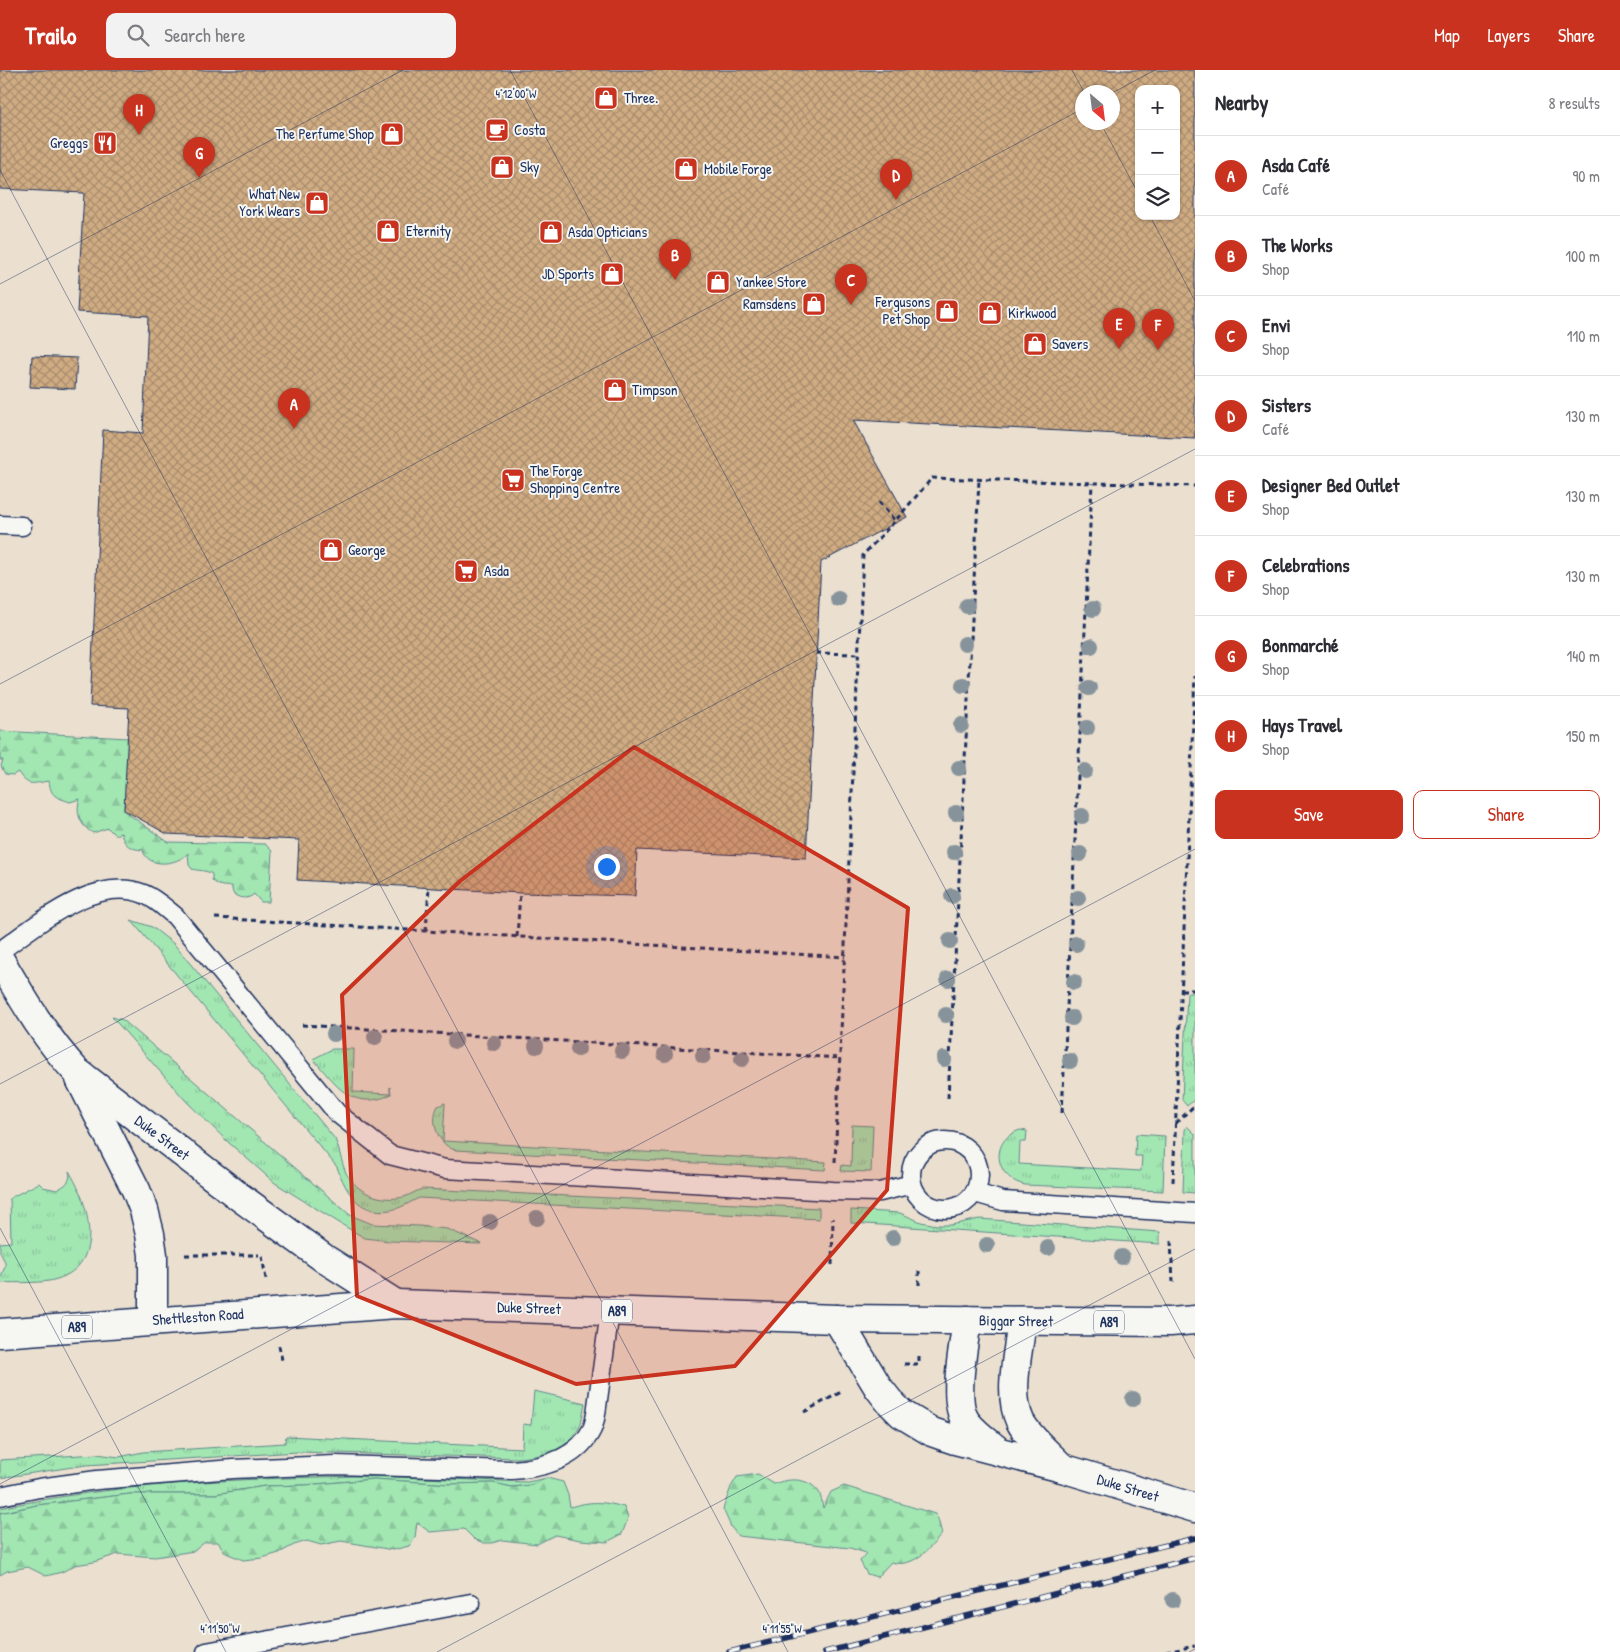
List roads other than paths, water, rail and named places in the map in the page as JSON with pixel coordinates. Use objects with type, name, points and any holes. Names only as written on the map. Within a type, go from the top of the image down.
[{"type":"street","name":"Duke Street","points":[[0,960],[41,1028],[64,1058],[76,1070],[207,1172],[288,1232],[396,1304],[837,1319],[878,1387],[889,1401],[902,1414],[932,1432],[955,1440],[1062,1468],[1195,1508]]},
{"type":"street","name":"Duke Street","points":[[76,1070],[136,1190],[144,1210],[153,1255],[153,1320]]},
{"type":"street","name":"Shettleston Road","points":[[0,1332],[396,1304]]},
{"type":"street","name":"Biggar Street","points":[[837,1319],[1170,1322],[1195,1320]]},
{"type":"street","name":"Duke Street","points":[[967,1320],[959,1395],[960,1410],[966,1422],[999,1451]]},
{"type":"street","name":"Duke Street","points":[[1022,1321],[1014,1384],[1015,1405],[1021,1422],[1029,1434],[1062,1468]]},
{"type":"lane","points":[[0,525],[22,526]]},
{"type":"lane","points":[[0,951],[77,900],[102,891],[122,890],[143,894],[159,903],[175,916],[337,1112],[390,1155],[445,1169],[833,1191],[880,1192],[912,1184]]},
{"type":"lane","points":[[943,1141],[954,1142],[964,1146],[973,1154],[978,1164],[980,1176],[975,1193],[964,1205],[954,1209],[942,1210],[931,1207],[921,1201],[914,1192],[912,1184],[911,1170],[915,1159],[922,1150],[932,1144],[943,1141]]},
{"type":"lane","points":[[975,1193],[1003,1201],[1195,1213]]},
{"type":"lane","points":[[0,1496],[39,1488],[97,1480],[234,1469],[335,1465],[512,1470],[533,1469],[552,1464],[569,1455],[582,1444],[592,1430],[596,1414],[610,1311]]},
{"type":"lane","points":[[206,1652],[471,1603]]},
{"type":"railway","points":[[729,1652],[1195,1538]]},
{"type":"railway","points":[[825,1652],[1195,1558]]},
{"type":"place","name":"Three.","points":[[606,98]]},
{"type":"place","name":"Costa","points":[[497,130]]},
{"type":"place","name":"The Perfume Shop","points":[[392,134]]},
{"type":"place","name":"Hays Travel","points":[[139,135]]},
{"type":"place","name":"Greggs","points":[[105,143]]},
{"type":"place","name":"Sky","points":[[502,167]]},
{"type":"place","name":"Mobile Forge","points":[[686,169]]},
{"type":"place","name":"Bonmarché","points":[[199,178]]},
{"type":"place","name":"Sisters","points":[[896,200]]},
{"type":"place","name":"What New York Wears","points":[[317,203]]},
{"type":"place","name":"Eternity","points":[[388,231]]},
{"type":"place","name":"Asda Opticians","points":[[551,232]]},
{"type":"place","name":"JD Sports","points":[[612,274]]},
{"type":"place","name":"The Works","points":[[675,280]]},
{"type":"place","name":"Yankee Store","points":[[718,282]]},
{"type":"place","name":"Ramsdens","points":[[814,304]]},
{"type":"place","name":"Envi","points":[[851,305]]},
{"type":"place","name":"Fergusons Pet Shop","points":[[947,311]]},
{"type":"place","name":"Kirkwood","points":[[990,313]]},
{"type":"place","name":"Savers","points":[[1035,344]]},
{"type":"place","name":"Designer Bed Outlet","points":[[1119,349]]},
{"type":"place","name":"Celebrations","points":[[1158,350]]},
{"type":"place","name":"Timpson","points":[[615,390]]},
{"type":"place","name":"Asda Café","points":[[294,429]]},
{"type":"place","name":"The Forge Shopping Centre","points":[[513,480]]},
{"type":"place","name":"George","points":[[331,550]]},
{"type":"place","name":"Asda","points":[[466,571]]}]
